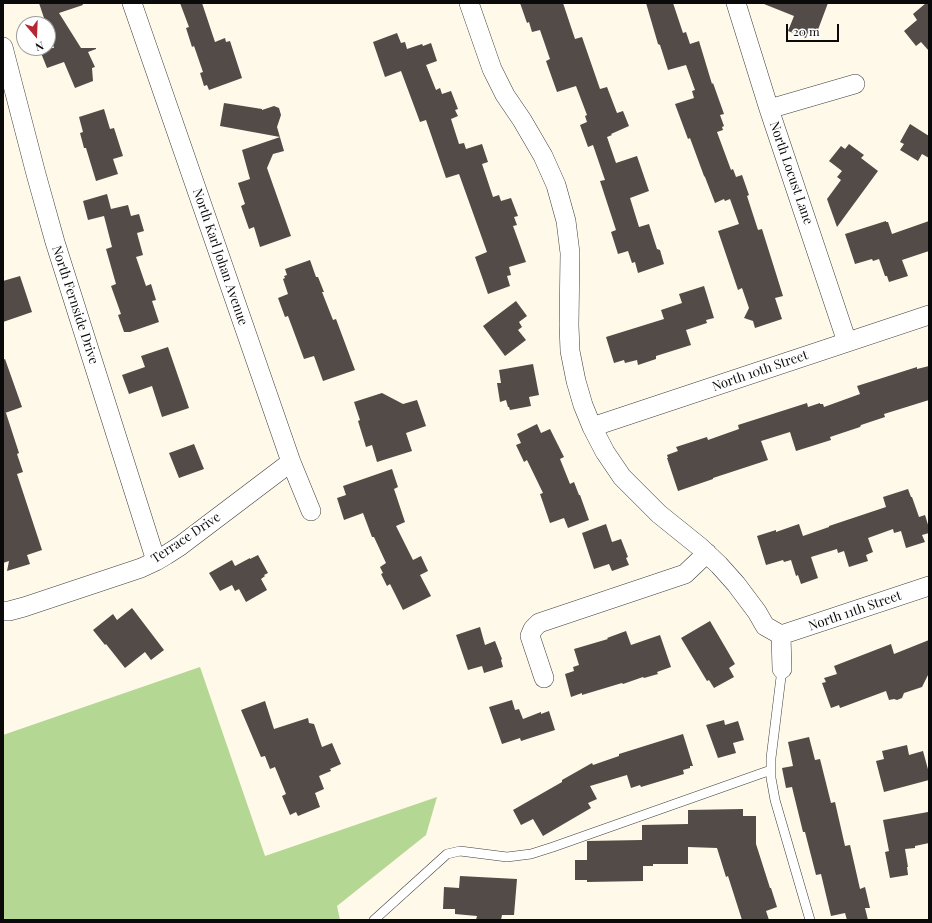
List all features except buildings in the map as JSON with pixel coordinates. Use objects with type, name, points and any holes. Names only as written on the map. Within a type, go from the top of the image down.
[{"type":"street","name":"North Karl Johan Avenue","points":[[132,3],[291,462],[311,511]]},
{"type":"street","points":[[468,3],[492,69],[505,95],[522,120],[543,156],[556,185],[566,221],[570,253],[570,351],[576,381],[583,405],[592,427],[605,452],[622,476],[659,514],[707,553],[736,584],[757,612],[765,626],[781,635],[782,669]]},
{"type":"street","name":"North Locust Lane","points":[[736,3],[769,109],[847,342]]},
{"type":"street","name":"North Fernside Drive","points":[[3,47],[55,242],[156,561]]},
{"type":"street","points":[[769,109],[855,84]]},
{"type":"street","name":"North 10th Street","points":[[592,427],[929,315]]},
{"type":"street","name":"Terrace Drive","points":[[3,611],[24,607],[141,568],[156,561],[180,546],[291,462]]},
{"type":"street","points":[[544,678],[530,636],[539,623],[685,574],[707,553]]},
{"type":"street","name":"North 11th Street","points":[[781,635],[929,586]]},
{"type":"lane","points":[[782,669],[771,758],[771,778],[775,800],[810,920]]},
{"type":"lane","points":[[374,920],[447,854],[460,851],[507,857],[531,854],[771,770]]},
{"type":"green space","points":[[200,667],[265,856],[437,797],[426,835],[337,906],[340,920],[3,920],[3,735]]}]
